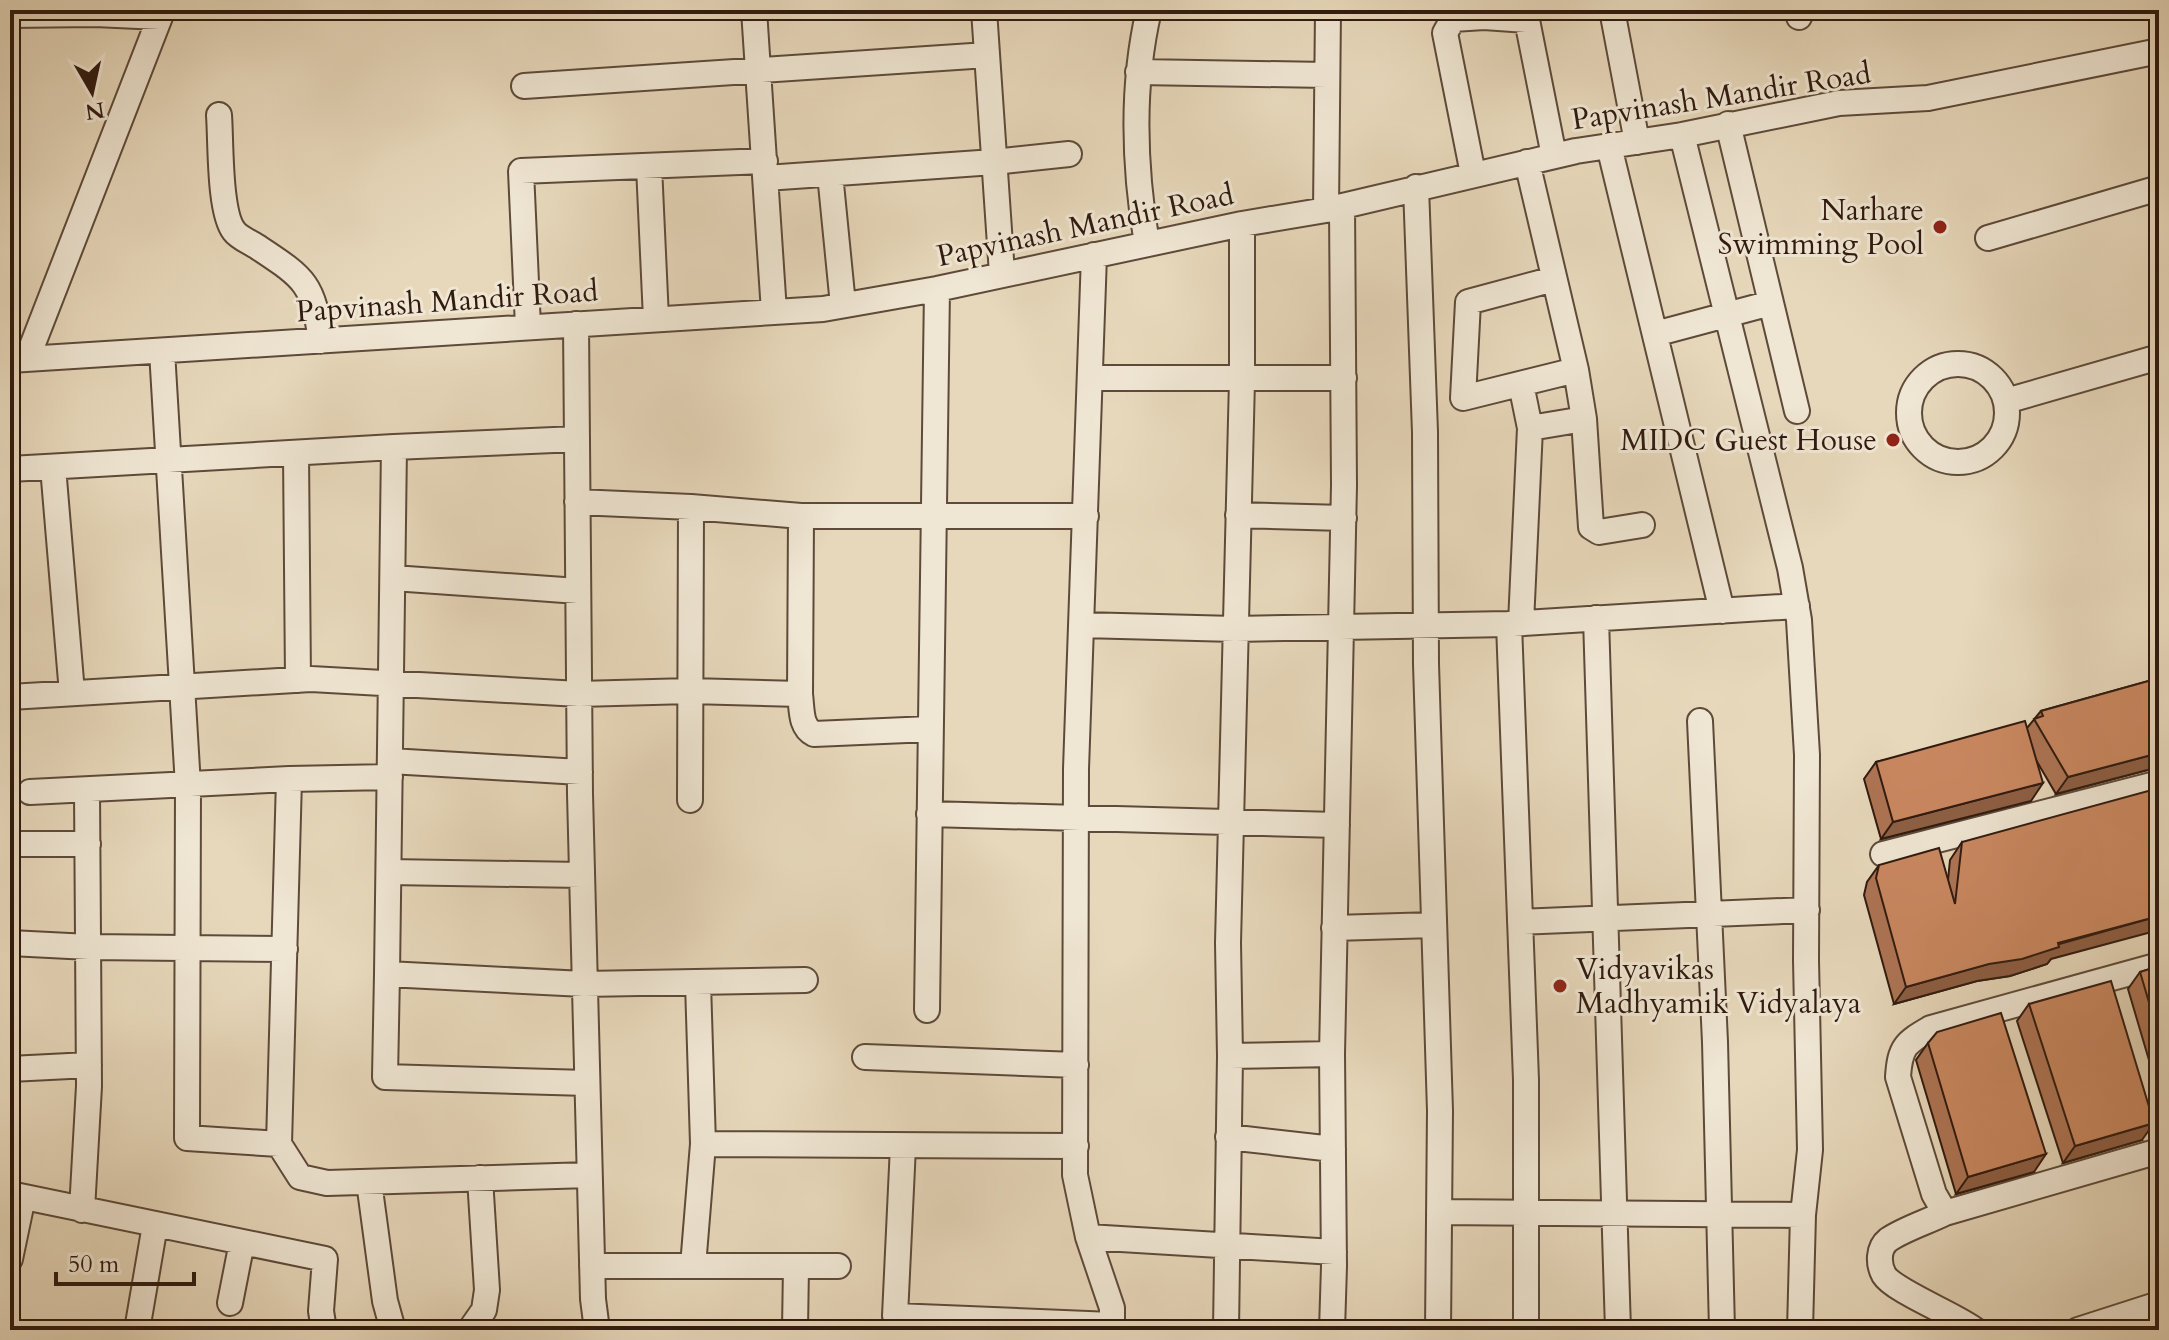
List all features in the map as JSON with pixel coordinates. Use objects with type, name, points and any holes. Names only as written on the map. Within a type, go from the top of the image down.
[{"type":"street","points":[[754,10],[774,312]]},
{"type":"street","points":[[984,10],[1002,274]]},
{"type":"street","points":[[1147,244],[1141,212],[1135,93],[1149,10]]},
{"type":"street","points":[[1328,10],[1327,75],[1344,378],[1344,518],[1332,1054],[1332,1330]]},
{"type":"street","points":[[1612,10],[1637,142]]},
{"type":"street","points":[[1473,174],[1445,33],[1453,19],[1461,14],[1527,20],[1554,156]]},
{"type":"street","points":[[10,15],[160,17],[19,360]]},
{"type":"street","name":"Papvinash Mandir Road","points":[[19,360],[843,305],[937,289],[1242,224],[1334,208],[1554,156],[1682,135],[1839,103],[1928,98],[2159,51]]},
{"type":"street","points":[[524,86],[987,55]]},
{"type":"street","points":[[1138,72],[1327,75]]},
{"type":"street","points":[[219,115],[225,213],[234,233],[295,272],[308,287],[316,304],[321,341]]},
{"type":"street","points":[[1728,124],[1797,411]]},
{"type":"street","points":[[1682,135],[1797,606],[1807,755],[1810,1150],[1803,1215],[1800,1330]]},
{"type":"street","points":[[1609,146],[1722,611]]},
{"type":"street","points":[[528,327],[521,171],[649,166],[830,174],[1069,154]]},
{"type":"street","points":[[1527,162],[1576,370],[1584,419],[1591,527],[1599,532],[1642,525]]},
{"type":"street","points":[[649,166],[656,319]]},
{"type":"street","points":[[830,174],[843,305]]},
{"type":"street","points":[[1416,187],[1425,432],[1426,625],[1440,1111],[1438,1330]]},
{"type":"street","points":[[1988,238],[2159,188]]},
{"type":"street","points":[[1226,1330],[1230,1056],[1228,943],[1242,380],[1242,224]]},
{"type":"street","points":[[903,1146],[895,1316],[1112,1327],[1112,1308],[1088,1237],[1075,1175],[1075,818],[1094,255]]},
{"type":"street","points":[[1554,279],[1468,302],[1463,398],[1576,370]]},
{"type":"street","points":[[927,1010],[937,289]]},
{"type":"street","points":[[1655,334],[1771,303]]},
{"type":"street","points":[[576,324],[584,984],[592,1266],[597,1330]]},
{"type":"street","points":[[162,351],[188,786],[187,1138],[279,1144]]},
{"type":"street","points":[[2006,401],[2159,357]]},
{"type":"street","points":[[1951,365],[1964,365],[1986,373],[1995,380],[2006,401],[2006,425],[1995,446],[1976,459],[1965,462],[1941,460],[1930,454],[1910,426],[1914,391],[1929,373],[1951,365]]},
{"type":"street","points":[[1090,378],[1344,378]]},
{"type":"street","points":[[1521,384],[1530,428],[1515,623],[1526,1080],[1526,1330]]},
{"type":"street","points":[[1530,428],[1584,419]]},
{"type":"street","points":[[10,469],[577,439]]},
{"type":"street","points":[[394,447],[385,1077],[587,1083]]},
{"type":"street","points":[[296,453],[298,680]]},
{"type":"street","points":[[53,467],[72,693]]},
{"type":"street","points":[[577,502],[801,516],[1086,516]]},
{"type":"street","points":[[690,800],[691,507]]},
{"type":"street","points":[[1238,515],[1344,518]]},
{"type":"street","points":[[801,516],[800,694],[804,724],[808,731],[814,734],[930,729]]},
{"type":"street","points":[[393,578],[578,591]]},
{"type":"street","points":[[1082,625],[1235,629],[1515,623],[1797,606]]},
{"type":"street","points":[[1596,618],[1618,1330]]},
{"type":"street","points":[[10,697],[298,680],[579,694],[690,691],[800,694]]},
{"type":"street","points":[[1700,721],[1715,1042],[1722,1330]]},
{"type":"street","points":[[30,792],[188,786],[390,769],[580,772]]},
{"type":"street","points":[[289,779],[279,1144],[300,1177],[327,1183],[589,1175]]},
{"type":"street","points":[[1883,854],[2159,783]]},
{"type":"street","points":[[82,1210],[89,1065],[87,791]]},
{"type":"street","points":[[929,814],[1337,825]]},
{"type":"street","points":[[10,844],[88,844]]},
{"type":"street","points":[[389,872],[582,875]]},
{"type":"street","points":[[1520,922],[1807,910]]},
{"type":"street","points":[[1334,928],[1434,925]]},
{"type":"street","points":[[10,943],[285,949]]},
{"type":"street","points":[[1945,1213],[1934,1194],[1898,1077],[1899,1058],[1907,1042],[1931,1028],[2111,986],[2159,965]]},
{"type":"street","points":[[387,974],[584,984],[805,980]]},
{"type":"street","points":[[693,1266],[703,1144],[698,983]]},
{"type":"street","points":[[1998,1010],[2007,1038]]},
{"type":"street","points":[[1230,1056],[1332,1054]]},
{"type":"street","points":[[865,1057],[1076,1065]]},
{"type":"street","points":[[10,1069],[89,1065]]},
{"type":"street","points":[[1228,1137],[1333,1149]]},
{"type":"street","points":[[1975,1330],[1959,1318],[1905,1291],[1885,1276],[1879,1253],[1885,1242],[1945,1213],[2053,1181],[2157,1142]]},
{"type":"street","points":[[703,1144],[1076,1146]]},
{"type":"street","points":[[2044,1153],[2053,1181]]},
{"type":"street","points":[[470,1330],[484,1310],[487,1290],[480,1178]]},
{"type":"street","points":[[369,1182],[385,1301],[393,1330]]},
{"type":"street","points":[[10,1259],[16,1195],[325,1259],[321,1311],[324,1330]]},
{"type":"street","points":[[1439,1212],[1803,1215]]},
{"type":"street","points":[[137,1330],[155,1225]]},
{"type":"street","points":[[1088,1237],[1334,1252]]},
{"type":"street","points":[[230,1303],[242,1242]]},
{"type":"street","points":[[592,1266],[838,1266]]},
{"type":"street","points":[[795,1330],[796,1266]]},
{"type":"street","points":[[2078,1330],[2128,1323],[2159,1304]]},
{"type":"building","points":[[2159,678],[2159,753],[2068,777],[2034,719],[2043,716],[2041,711]]},
{"type":"building","points":[[2025,721],[2043,783],[1893,822],[1876,762]]},
{"type":"building","points":[[2159,788],[2159,916],[2058,943],[2059,947],[2022,959],[1989,964],[1906,987],[1876,878],[1879,865],[1939,848],[1955,904],[1962,842]]},
{"type":"building","points":[[2159,966],[2159,1036],[2140,972]]},
{"type":"building","points":[[2111,981],[2154,1123],[2075,1146],[2029,1004]]},
{"type":"building","points":[[2001,1013],[2046,1154],[1968,1177],[1928,1043],[1937,1032]]},
{"type":"place","name":"Narhare Swimming Pool","points":[[1940,227]]},
{"type":"place","name":"MIDC Guest House","points":[[1893,440]]},
{"type":"place","name":"Vidyavikas Madhyamik Vidyalaya","points":[[1560,986]]}]
